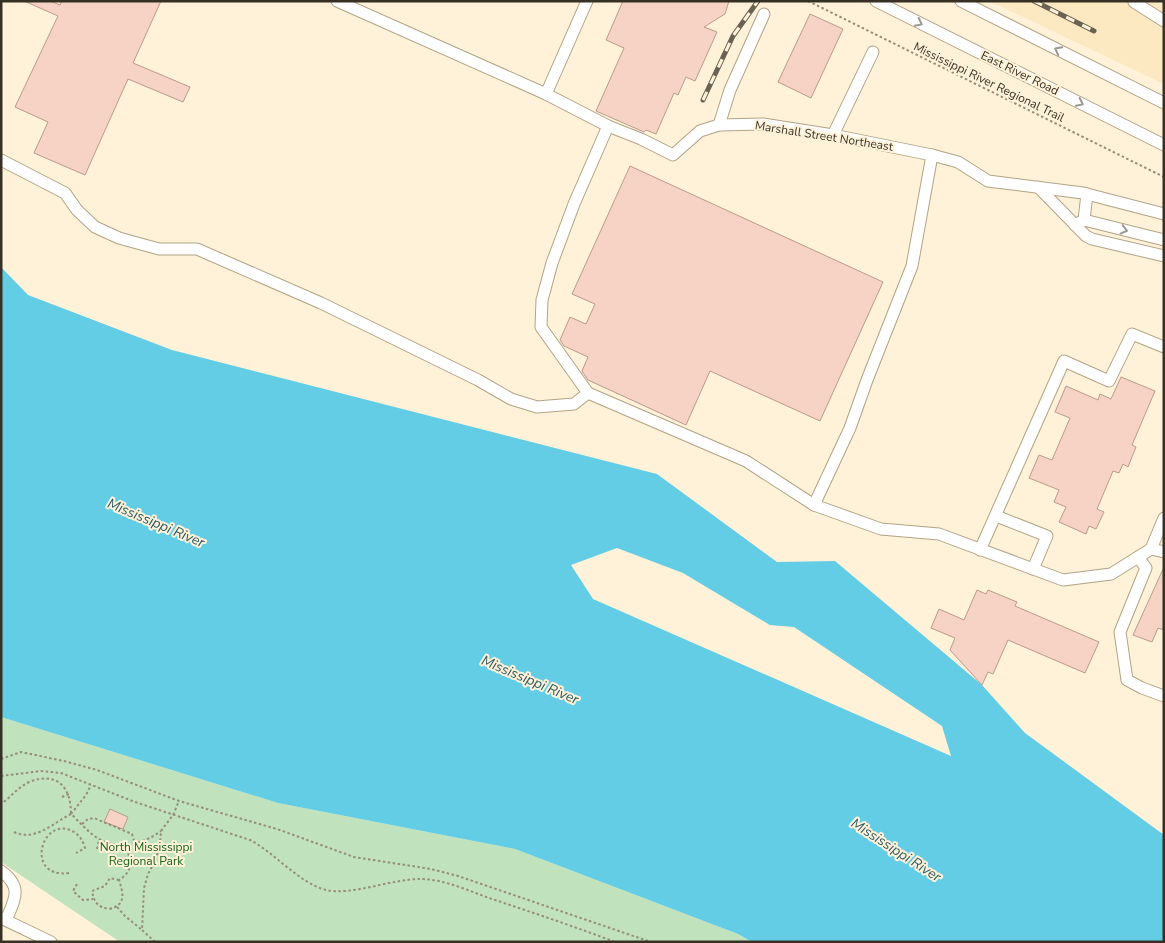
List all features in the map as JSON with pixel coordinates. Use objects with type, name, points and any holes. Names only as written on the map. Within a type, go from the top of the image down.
[{"type":"street","name":"Marshall Street Northeast","points":[[337,1],[546,94],[608,126],[642,139],[673,155],[700,131],[719,125],[763,124],[833,135],[932,155],[958,162],[988,181],[1087,194],[1164,214]]},
{"type":"street","points":[[546,94],[587,1]]},
{"type":"street","name":"East River Road","points":[[876,1],[1164,144]]},
{"type":"street","points":[[961,1],[1164,103]]},
{"type":"street","points":[[1133,2],[1164,10]]},
{"type":"street","points":[[1133,2],[1164,21]]},
{"type":"street","points":[[719,125],[730,90],[764,14]]},
{"type":"street","points":[[833,135],[873,52]]},
{"type":"street","points":[[608,126],[574,204],[555,255],[542,300],[541,327],[588,393],[746,462],[814,505],[881,529],[939,534],[1063,580],[1111,574],[1151,549],[1164,518]]},
{"type":"street","points":[[814,505],[850,428],[912,266],[932,155]]},
{"type":"street","points":[[1,160],[65,193],[95,227],[119,238],[159,249],[198,249],[321,303],[478,380],[511,399],[537,407],[574,404],[588,393]]},
{"type":"street","points":[[1038,187],[1079,223],[1086,236],[1164,256]]},
{"type":"street","points":[[1079,223],[1087,194]]},
{"type":"street","points":[[1079,223],[1164,240]]},
{"type":"street","points":[[980,550],[1064,361],[1109,381],[1132,334],[1164,347]]},
{"type":"street","points":[[996,516],[1047,536],[1033,569]]},
{"type":"street","points":[[1151,549],[1164,552]]},
{"type":"street","points":[[1138,556],[1146,568],[1120,632],[1127,680],[1164,696]]},
{"type":"street","points":[[1,871],[9,876],[15,885],[16,895],[4,919],[51,942]]},
{"type":"path","name":"Mississippi River Regional Trail","points":[[808,1],[1164,177]]},
{"type":"path","points":[[1,759],[21,752],[97,770],[179,800],[277,830],[354,857],[431,869],[458,876],[651,942]]},
{"type":"path","points":[[1,776],[51,771],[173,815],[250,840],[264,848],[306,880],[326,890],[335,892],[420,879],[434,881],[542,915],[615,942]]},
{"type":"path","points":[[4,802],[18,789],[30,782],[51,779],[59,781],[69,794],[71,814],[100,840],[116,845],[128,845],[151,838],[161,831],[173,815],[179,800]]},
{"type":"path","points":[[14,832],[28,836],[49,827],[71,814],[86,795],[91,785]]},
{"type":"path","points":[[62,797],[69,794]]},
{"type":"path","points":[[82,824],[94,818],[132,834],[135,844]]},
{"type":"path","points":[[49,827],[52,832]]},
{"type":"path","points":[[69,873],[53,872],[46,867],[42,860],[41,846],[46,837],[52,832],[70,830],[81,838],[85,848],[76,853]]},
{"type":"path","points":[[142,930],[144,888],[160,845],[161,831]]},
{"type":"path","points":[[97,849],[100,840]]},
{"type":"path","points":[[119,880],[130,870],[128,845]]},
{"type":"path","points":[[110,878],[119,880],[123,895],[117,907],[109,909],[96,904],[92,892],[105,886],[110,878]]},
{"type":"path","points":[[77,884],[72,891],[83,900],[93,899]]},
{"type":"path","points":[[117,907],[155,942]]},
{"type":"shaded area","points":[[989,1],[1164,1],[1164,84]]},
{"type":"green space","name":"North Mississippi Regional Park","points":[[1,717],[278,803],[515,849],[738,934],[752,942],[120,942],[1,862]]},
{"type":"water","name":"Mississippi River","points":[[1,267],[28,295],[172,350],[657,474],[777,562],[835,561],[982,685],[1025,733],[1164,835],[1164,942],[752,942],[738,934],[515,849],[278,803],[1,717]],"holes":[[[617,548],[683,573],[770,625],[794,627],[942,726],[951,756],[593,599],[571,565]]]},
{"type":"building","points":[[24,1],[50,1],[60,5],[62,1],[161,1],[133,63],[190,87],[183,102],[128,79],[85,175],[34,153],[48,122],[15,107],[58,16]]},
{"type":"building","points":[[623,1],[729,1],[725,14],[704,27],[717,32],[695,81],[686,77],[678,95],[674,93],[656,134],[646,130],[644,132],[596,111],[624,48],[606,40]]},
{"type":"building","points":[[810,14],[843,29],[811,98],[778,82]]},
{"type":"building","points":[[630,166],[883,282],[820,421],[710,371],[686,425],[588,380],[582,371],[588,357],[564,346],[560,340],[570,317],[586,324],[595,304],[572,294]]},
{"type":"building","points":[[1121,377],[1155,391],[1132,445],[1136,447],[1128,467],[1123,464],[1119,473],[1113,471],[1097,509],[1104,512],[1096,529],[1089,526],[1086,534],[1059,522],[1066,507],[1054,502],[1059,490],[1029,478],[1039,455],[1052,460],[1070,418],[1055,412],[1066,386],[1098,400],[1100,394],[1111,399]]},
{"type":"building","points":[[1164,567],[1164,630],[1158,628],[1152,642],[1133,635]]},
{"type":"building","points":[[977,590],[986,594],[988,590],[1017,602],[1015,606],[1099,642],[1085,673],[1008,640],[993,674],[988,672],[982,685],[950,650],[955,638],[931,628],[939,609],[964,620]]},
{"type":"building","points":[[110,809],[128,817],[123,829],[104,822]]},
{"type":"railway","points":[[703,100],[733,36],[758,1]]},
{"type":"railway","points":[[1034,1],[1094,31]]}]
